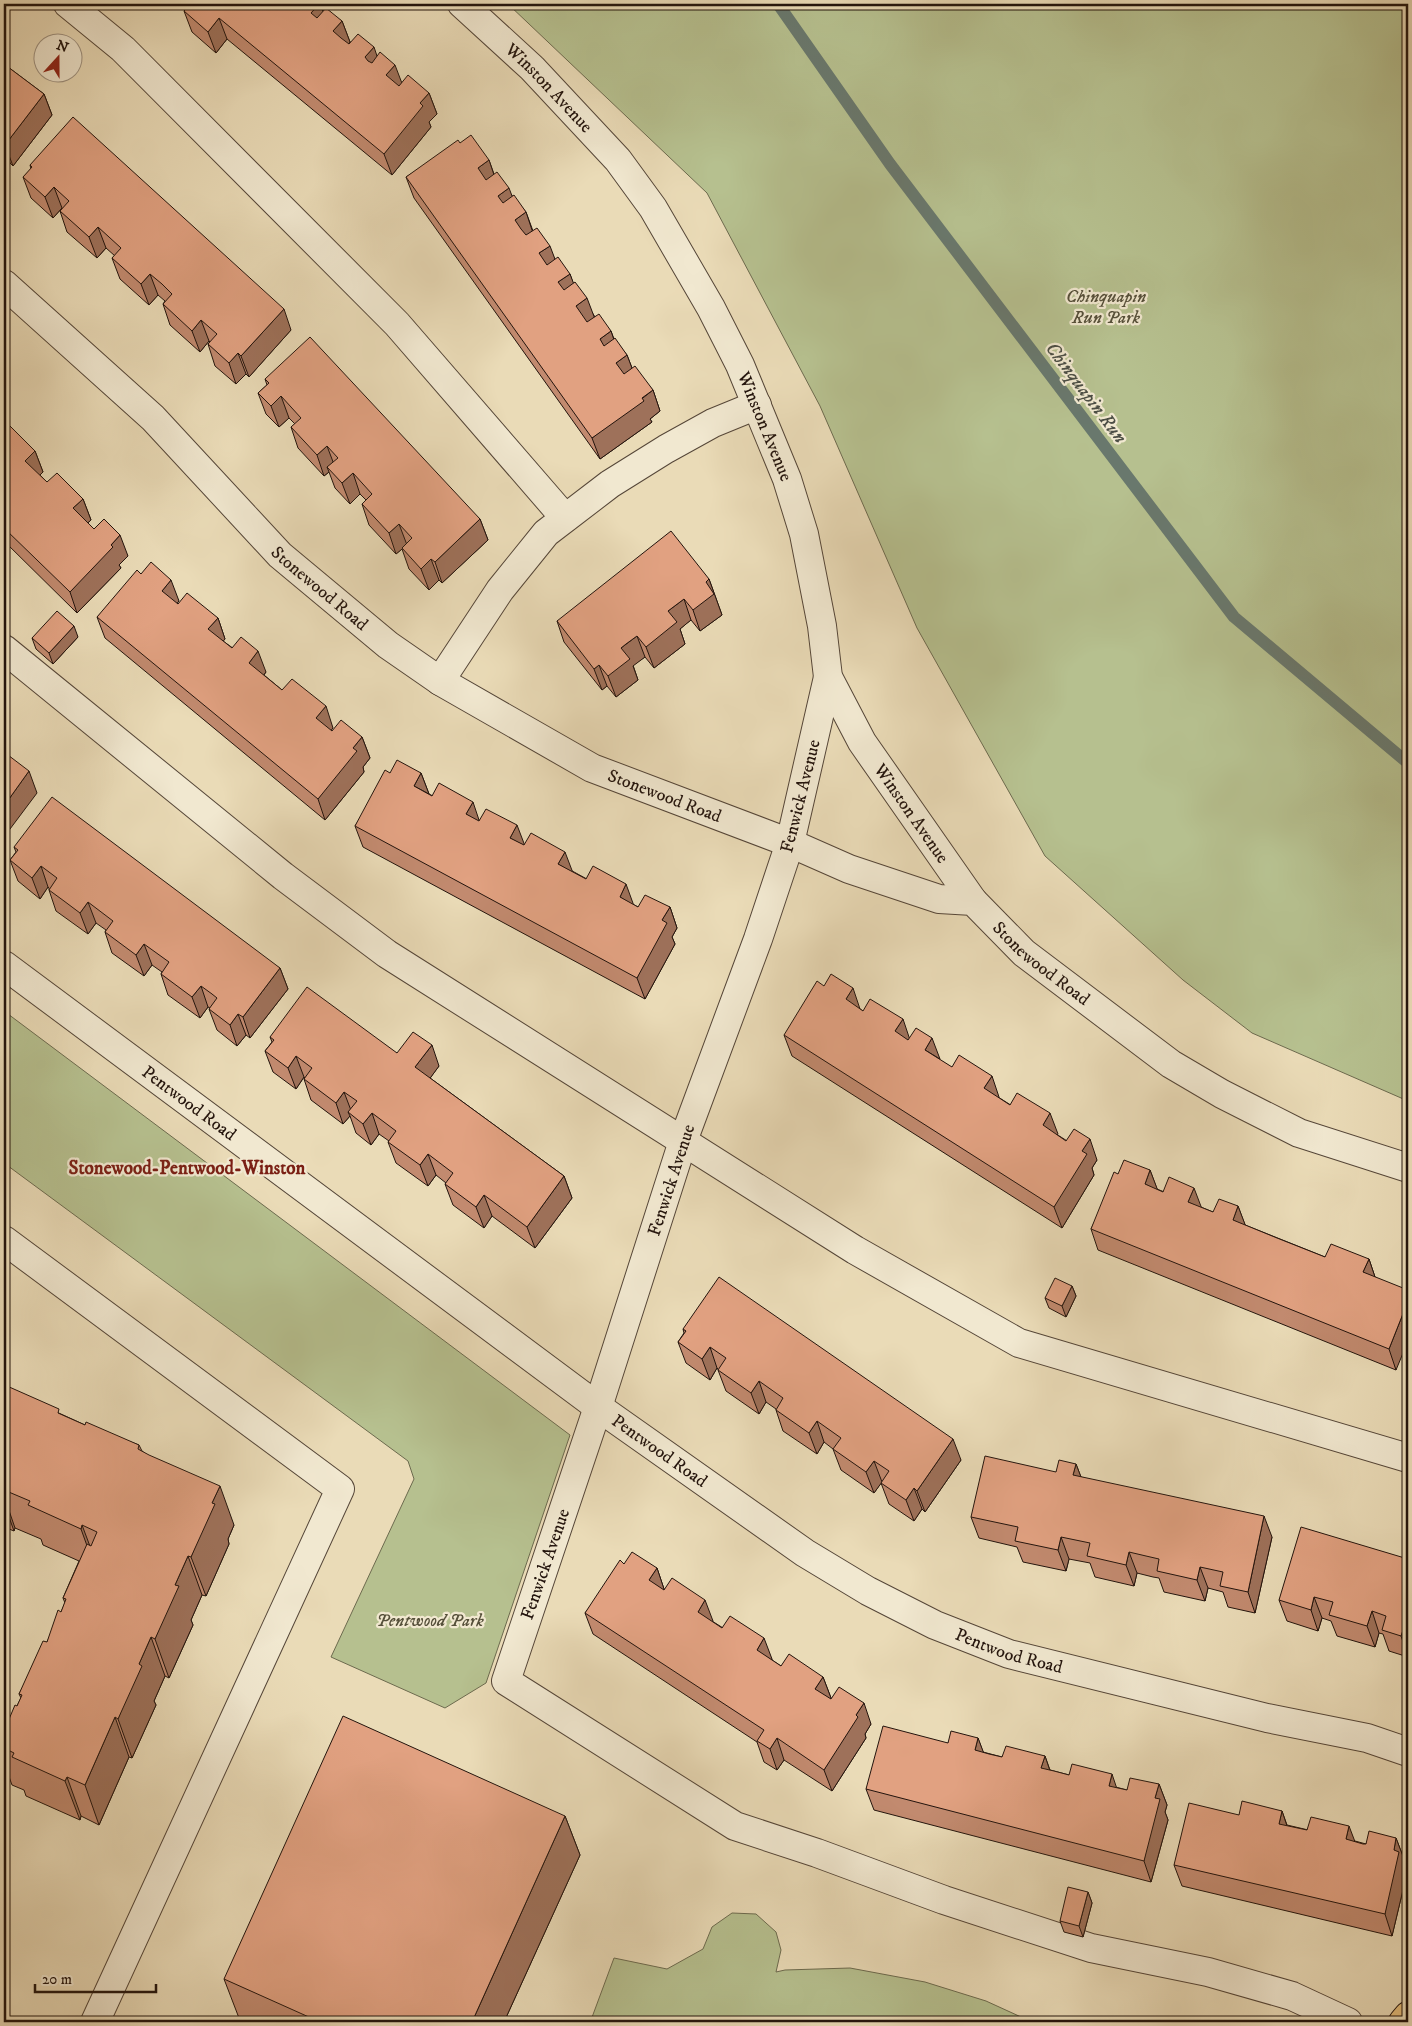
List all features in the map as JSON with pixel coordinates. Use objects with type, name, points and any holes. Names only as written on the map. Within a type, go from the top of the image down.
[{"type":"main road","points":[[1403,2022],[1408,2016]]},
{"type":"street","points":[[68,4],[123,49],[397,324],[566,518]]},
{"type":"street","name":"Winston Avenue","points":[[462,4],[532,68],[618,160],[653,208],[715,316],[740,364],[757,405],[787,480],[804,534],[822,626],[828,677],[862,742],[973,901]]},
{"type":"street","name":"Stonewood Road","points":[[4,284],[153,418],[280,555],[388,645],[440,681],[592,768],[790,843],[849,869],[903,888],[939,899],[973,901],[1024,953],[1171,1064],[1222,1094],[1299,1133],[1408,1168]]},
{"type":"street","points":[[440,681],[500,590],[546,533],[610,484],[666,449],[713,423],[757,405]]},
{"type":"street","points":[[4,649],[283,876],[387,954],[855,1250],[1019,1343],[1408,1458]]},
{"type":"street","name":"Fenwick Avenue","points":[[828,677],[790,843],[755,948],[683,1141],[598,1407],[506,1681],[735,1826],[817,1853],[944,1900],[1091,1948],[1208,1972],[1292,1996],[1348,2022]]},
{"type":"street","name":"Pentwood Road","points":[[4,965],[598,1407],[805,1553],[868,1591],[935,1625],[1010,1654],[1267,1718],[1367,1738],[1408,1752]]},
{"type":"street","points":[[4,1240],[340,1489],[95,2022]]},
{"type":"green space","name":"Chinquapin Run Park","points":[[508,4],[1408,4],[1408,1101],[1252,1033],[1183,980],[1045,856],[917,628],[820,406],[707,193]]},
{"type":"green space","name":"Pentwood Park","points":[[4,1011],[570,1435],[486,1683],[445,1708],[331,1657],[414,1479],[408,1461],[4,1163]]},
{"type":"green space","points":[[732,1913],[756,1914],[776,1932],[781,1950],[776,1972],[785,1970],[850,1968],[925,1982],[986,2001],[1032,2022],[594,2022],[591,2020],[614,1958],[667,1969],[703,1949],[712,1927]]},
{"type":"building","points":[[190,4],[319,4],[311,13],[317,18],[326,8],[342,21],[333,31],[341,38],[349,44],[358,34],[374,47],[365,57],[368,61],[372,63],[380,52],[395,65],[386,75],[399,86],[408,75],[429,93],[420,103],[423,106],[384,154],[219,18],[208,32],[184,11]]},
{"type":"building","points":[[4,64],[44,94],[5,145],[4,143]]},
{"type":"building","points":[[73,117],[284,309],[241,356],[238,353],[229,363],[208,344],[217,334],[201,320],[192,331],[163,304],[172,294],[162,284],[150,274],[141,284],[112,258],[121,248],[98,227],[89,237],[60,211],[69,201],[54,187],[45,197],[23,177],[32,167],[30,165]]},
{"type":"building","points":[[471,135],[489,160],[478,168],[486,180],[497,172],[509,188],[498,196],[500,199],[503,203],[514,195],[526,212],[515,220],[521,229],[526,235],[537,228],[550,246],[539,253],[547,265],[558,257],[570,274],[558,282],[564,290],[575,282],[587,298],[576,306],[587,322],[599,314],[611,331],[600,339],[604,346],[615,338],[627,355],[616,363],[624,374],[635,366],[653,390],[642,398],[644,401],[592,438],[406,177],[458,140],[460,143]]},
{"type":"building","points":[[310,337],[480,519],[435,562],[431,559],[421,569],[402,548],[412,538],[399,524],[389,533],[362,504],[372,494],[353,473],[342,483],[327,467],[338,458],[327,446],[317,455],[291,427],[301,418],[281,396],[271,406],[258,393],[269,383],[265,379]]},
{"type":"building","points":[[7,423],[35,451],[25,461],[47,482],[57,473],[83,499],[73,508],[94,529],[104,519],[120,535],[111,545],[113,547],[70,592],[4,528],[4,426]]},
{"type":"building","points":[[671,531],[709,579],[706,582],[714,594],[693,610],[684,599],[668,611],[677,622],[646,647],[637,636],[626,644],[621,648],[630,659],[608,676],[599,665],[594,669],[557,621]]},
{"type":"building","points":[[151,562],[171,580],[162,591],[178,604],[187,593],[218,618],[208,629],[232,648],[241,637],[258,651],[249,663],[282,690],[292,679],[326,706],[316,718],[332,731],[341,720],[362,737],[353,748],[357,751],[318,799],[97,617],[137,570],[141,574]]},
{"type":"building","points":[[57,611],[74,626],[49,653],[32,638]]},
{"type":"building","points":[[4,752],[29,771],[4,806]]},
{"type":"building","points":[[397,760],[421,773],[414,786],[432,796],[439,783],[473,802],[466,814],[479,821],[486,809],[517,825],[510,838],[524,845],[531,833],[565,852],[558,864],[586,879],[593,866],[626,884],[620,897],[638,907],[645,895],[670,907],[662,920],[667,923],[637,978],[355,826],[385,770],[390,773]]},
{"type":"building","points":[[52,797],[280,968],[243,1017],[238,1014],[230,1025],[209,1009],[217,998],[212,994],[201,986],[192,997],[161,974],[169,962],[144,944],[136,955],[105,932],[113,921],[88,902],[80,913],[49,890],[57,878],[41,866],[32,878],[10,860],[18,850],[14,847]]},
{"type":"building","points":[[831,974],[853,988],[846,999],[863,1011],[870,999],[903,1019],[895,1031],[908,1040],[916,1028],[932,1038],[925,1050],[952,1067],[959,1055],[992,1076],[984,1088],[1010,1105],[1017,1093],[1050,1113],[1043,1125],[1066,1141],[1074,1129],[1090,1139],[1082,1151],[1087,1154],[1054,1207],[784,1035],[817,981],[824,986]]},
{"type":"building","points":[[307,987],[397,1053],[413,1032],[432,1045],[415,1067],[564,1176],[527,1227],[484,1195],[476,1207],[445,1184],[453,1173],[428,1154],[420,1165],[388,1142],[396,1131],[372,1113],[363,1124],[348,1112],[357,1101],[344,1092],[336,1103],[304,1079],[312,1068],[296,1056],[288,1068],[265,1051],[274,1040],[270,1037]]},
{"type":"building","points":[[1124,1160],[1150,1170],[1145,1184],[1163,1192],[1169,1177],[1194,1188],[1188,1202],[1213,1212],[1219,1199],[1238,1206],[1233,1220],[1277,1238],[1325,1257],[1331,1244],[1369,1259],[1363,1272],[1408,1290],[1408,1301],[1389,1349],[1091,1229],[1114,1172],[1118,1174]]},
{"type":"building","points":[[719,1277],[953,1439],[917,1491],[914,1488],[906,1500],[881,1483],[889,1471],[874,1461],[866,1472],[833,1449],[841,1438],[817,1421],[809,1433],[776,1410],[783,1398],[759,1381],[751,1393],[718,1370],[726,1358],[710,1347],[702,1359],[678,1342],[686,1331],[683,1329]]},
{"type":"building","points":[[1055,1278],[1072,1286],[1062,1306],[1045,1298]]},
{"type":"building","points":[[7,1386],[59,1409],[58,1413],[85,1425],[86,1422],[139,1445],[138,1449],[149,1455],[220,1486],[212,1503],[215,1504],[191,1557],[188,1556],[175,1585],[179,1586],[155,1639],[151,1637],[139,1664],[142,1666],[118,1719],[115,1717],[85,1785],[67,1777],[65,1781],[12,1757],[14,1753],[4,1748],[4,1731],[15,1705],[17,1706],[22,1695],[19,1694],[43,1641],[47,1642],[58,1610],[61,1612],[66,1599],[63,1598],[87,1544],[91,1546],[97,1532],[82,1525],[81,1529],[28,1505],[30,1501],[4,1490],[4,1388]]},
{"type":"building","points":[[985,1456],[1056,1472],[1059,1460],[1076,1464],[1073,1475],[1264,1516],[1248,1592],[1220,1586],[1223,1572],[1200,1567],[1197,1580],[1157,1571],[1159,1559],[1129,1552],[1126,1565],[1087,1556],[1090,1543],[1061,1537],[1058,1550],[1015,1541],[1018,1527],[971,1517]]},
{"type":"building","points":[[1301,1527],[1408,1559],[1408,1625],[1405,1624],[1401,1636],[1382,1630],[1386,1616],[1372,1611],[1367,1626],[1329,1615],[1333,1602],[1314,1597],[1311,1610],[1279,1600]]},
{"type":"building","points":[[632,1552],[657,1568],[649,1580],[664,1590],[672,1578],[705,1600],[698,1612],[722,1628],[730,1616],[764,1638],[757,1650],[781,1666],[789,1654],[823,1677],[815,1689],[831,1699],[839,1687],[864,1703],[856,1715],[858,1717],[824,1770],[777,1738],[770,1749],[757,1741],[764,1730],[585,1613],[620,1560],[624,1564]]},
{"type":"building","points":[[343,1716],[565,1816],[472,2022],[320,2022],[224,1979]]},
{"type":"building","points":[[883,1726],[948,1743],[951,1731],[978,1738],[975,1750],[1002,1757],[1006,1746],[1045,1756],[1041,1768],[1069,1775],[1072,1764],[1112,1774],[1109,1786],[1127,1790],[1130,1778],[1159,1784],[1155,1798],[1160,1799],[1144,1861],[866,1789]]},
{"type":"building","points":[[1242,1801],[1282,1811],[1279,1824],[1307,1830],[1311,1817],[1349,1826],[1346,1839],[1363,1844],[1366,1844],[1369,1831],[1396,1838],[1394,1850],[1399,1852],[1385,1914],[1174,1865],[1189,1803],[1239,1815]]},
{"type":"building","points":[[1068,1887],[1088,1892],[1079,1926],[1060,1921]]},
{"type":"waterway","name":"Chinquapin Run","points":[[778,4],[890,164],[1234,617],[1408,763]]},
{"type":"district","name":"Stonewood-Pentwood-Winston","points":[[187,1167]]}]
